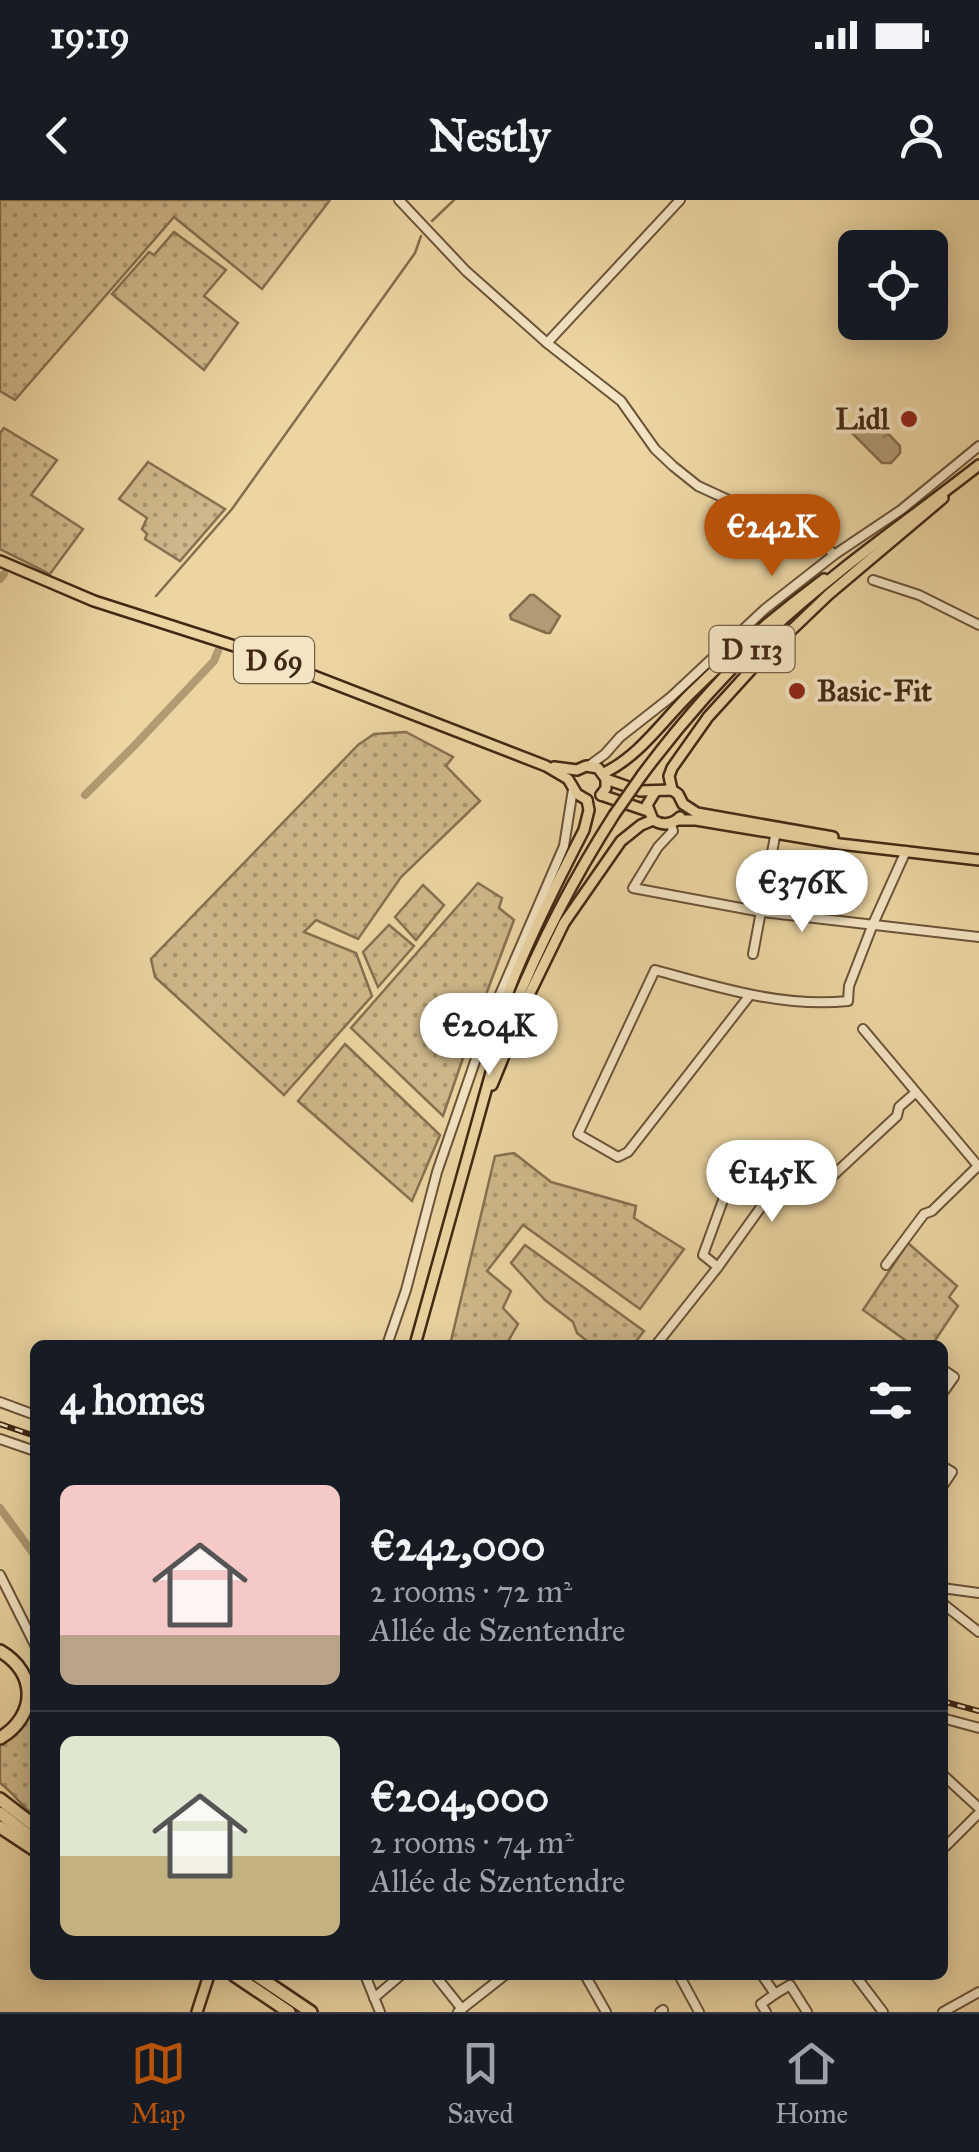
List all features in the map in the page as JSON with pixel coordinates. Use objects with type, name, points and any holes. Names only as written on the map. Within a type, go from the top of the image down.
[{"type":"highway","points":[[0,1643],[24,1662],[30,1674]]},
{"type":"highway","points":[[0,1652],[18,1666],[27,1680],[28,1700],[22,1718],[0,1738]]},
{"type":"highway","points":[[0,1798],[30,1822]]},
{"type":"highway","points":[[0,1813],[30,1836]]},
{"type":"highway","points":[[0,1827],[30,1847]]},
{"type":"highway","points":[[241,1980],[289,2012]]},
{"type":"highway","points":[[263,1980],[311,2012]]},
{"type":"main road","name":"D 113","points":[[416,1340],[514,1003],[575,878],[614,815],[698,706],[749,651],[798,606],[979,465]]},
{"type":"main road","name":"D 113","points":[[672,790],[672,768],[735,686],[814,608],[936,506],[955,484]]},
{"type":"main road","points":[[604,774],[631,757],[687,697],[774,617],[880,541]]},
{"type":"main road","name":"D 69","points":[[0,561],[94,602],[247,650],[546,766],[573,786]]},
{"type":"main road","points":[[497,1051],[494,1041],[500,1020],[546,905],[584,830],[589,810],[573,786],[577,770],[590,765],[640,791],[672,790],[683,804],[674,822]]},
{"type":"main road","name":"D 69","points":[[546,766],[577,770]]},
{"type":"main road","points":[[602,795],[606,788],[604,774]]},
{"type":"main road","points":[[482,1106],[564,923],[621,841],[650,815],[648,800],[655,792]]},
{"type":"main road","points":[[584,799],[602,795],[650,815],[661,824],[694,820],[750,826],[979,860]]},
{"type":"main road","points":[[683,804],[697,812],[750,826]]},
{"type":"main road","points":[[197,2012],[207,1980]]},
{"type":"street","points":[[398,200],[466,271],[547,343],[621,401],[655,448],[698,486],[824,544],[834,555]]},
{"type":"street","points":[[547,343],[680,200]]},
{"type":"street","points":[[590,765],[680,690],[765,608],[901,510],[979,446]]},
{"type":"street","points":[[873,580],[919,596],[979,625]]},
{"type":"street","points":[[604,774],[605,754]]},
{"type":"street","points":[[389,1340],[437,1172],[491,1015],[564,846],[573,786]]},
{"type":"street","points":[[570,806],[584,799]]},
{"type":"street","points":[[674,822],[672,831],[632,888],[762,912],[979,937]]},
{"type":"street","points":[[754,954],[776,830]]},
{"type":"street","points":[[750,994],[628,1152],[618,1156],[578,1134],[655,970],[736,993],[750,994],[825,1003],[848,1001],[849,986],[906,850]]},
{"type":"street","points":[[736,993],[741,1009]]},
{"type":"street","points":[[864,1028],[977,1162],[932,1211],[924,1214],[886,1265]]},
{"type":"street","points":[[660,1340],[718,1268],[794,1161],[813,1179],[825,1183],[897,1116],[900,1106],[915,1093]]},
{"type":"street","points":[[718,1268],[703,1255],[726,1192]]},
{"type":"street","points":[[0,1402],[30,1413]]},
{"type":"street","points":[[0,1439],[30,1449]]},
{"type":"street","points":[[0,1575],[30,1636]]},
{"type":"street","points":[[948,1589],[979,1593]]},
{"type":"street","points":[[948,1607],[979,1632]]},
{"type":"street","points":[[948,1720],[979,1728]]},
{"type":"street","points":[[948,1780],[979,1810],[948,1844]]},
{"type":"street","points":[[367,1980],[380,2012]]},
{"type":"street","points":[[374,1998],[395,1980]]},
{"type":"street","points":[[439,1980],[460,2010],[500,1980]]},
{"type":"street","points":[[588,1980],[606,2012]]},
{"type":"street","points":[[683,1980],[699,2012]]},
{"type":"street","points":[[765,1980],[775,1994]]},
{"type":"street","points":[[859,1980],[883,2012]]},
{"type":"street","points":[[766,2012],[761,2004],[790,1985],[807,2012]]},
{"type":"street","points":[[943,2012],[979,1992]]},
{"type":"shaded area","points":[[0,200],[330,200],[262,289],[174,217],[15,400],[0,391]]},
{"type":"shaded area","points":[[174,232],[226,270],[204,296],[238,323],[204,370],[112,294],[149,252],[154,255]]},
{"type":"shaded area","points":[[4,428],[57,460],[31,495],[83,529],[50,574],[0,549],[0,433]]},
{"type":"shaded area","points":[[148,462],[225,509],[180,561],[145,539],[147,534],[142,529],[147,518],[119,499]]},
{"type":"shaded area","points":[[406,732],[453,757],[446,766],[480,801],[401,877],[358,939],[316,920],[304,932],[356,953],[372,996],[284,1095],[155,977],[151,959],[358,745],[374,734]]},
{"type":"shaded area","points":[[478,883],[502,898],[499,908],[514,920],[443,1116],[351,1028]]},
{"type":"shaded area","points":[[423,885],[444,905],[416,940],[395,917]]},
{"type":"shaded area","points":[[389,925],[414,946],[378,987],[363,952]]},
{"type":"shaded area","points":[[345,1044],[440,1135],[412,1201],[298,1101]]},
{"type":"shaded area","points":[[514,1153],[551,1182],[636,1206],[634,1218],[684,1249],[640,1309],[523,1225],[487,1271],[511,1291],[503,1308],[518,1324],[509,1340],[451,1340],[495,1156]]},
{"type":"shaded area","points":[[908,1243],[957,1286],[949,1297],[958,1306],[935,1340],[905,1340],[863,1310]]},
{"type":"shaded area","points":[[525,1245],[644,1331],[637,1340],[586,1340],[577,1333],[573,1322],[545,1300],[511,1263]]},
{"type":"shaded area","points":[[30,1714],[30,1811],[0,1783],[0,1743],[23,1726]]},
{"type":"water","points":[[863,414],[871,416],[900,446],[900,453],[891,463],[882,463],[852,433],[852,425]]},
{"type":"water","points":[[530,595],[560,616],[550,633],[511,619],[510,615]]},
{"type":"waterway","points":[[432,221],[454,200]]},
{"type":"waterway","points":[[156,596],[232,509],[415,253],[421,236]]},
{"type":"waterway","points":[[0,579],[4,574]]},
{"type":"waterway","points":[[85,795],[214,661],[218,651]]},
{"type":"waterway","points":[[0,1508],[30,1549]]},
{"type":"railway","points":[[0,1424],[30,1434]]},
{"type":"railway","points":[[948,1703],[979,1711]]},
{"type":"place","name":"Lidl","points":[[909,419]]},
{"type":"place","name":"Basic-Fit","points":[[797,691]]}]
